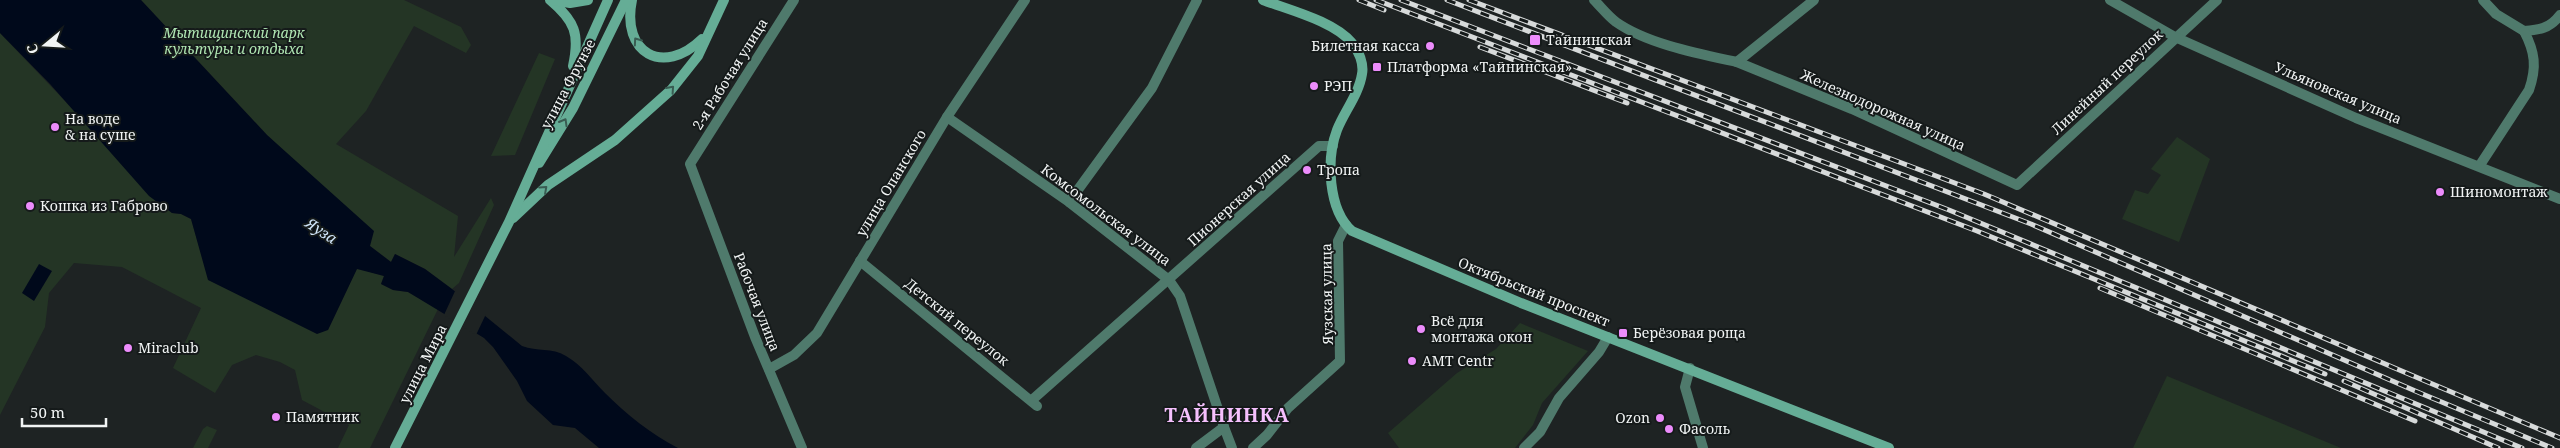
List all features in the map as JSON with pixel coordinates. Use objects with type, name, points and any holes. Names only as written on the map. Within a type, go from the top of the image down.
[{"type":"main road","points":[[552,0],[578,3],[588,0]]},
{"type":"main road","points":[[552,0],[568,17],[575,30],[576,50],[567,89]]},
{"type":"main road","name":"улица Фрунзе","points":[[475,291],[509,222],[608,0]]},
{"type":"main road","name":"улица Фрунзе","points":[[529,178],[547,153],[573,108],[626,0]]},
{"type":"main road","points":[[632,0],[628,21],[630,29],[636,43],[649,54],[664,58],[680,56],[707,35]]},
{"type":"main road","points":[[509,222],[548,185],[615,140],[640,120],[698,56],[724,0]]},
{"type":"main road","points":[[1263,0],[1338,31],[1356,48],[1363,68],[1361,80],[1336,132],[1333,146],[1334,201],[1340,218],[1346,225]]},
{"type":"main road","name":"Октябрьский проспект","points":[[1346,225],[1381,244],[1608,337],[1889,448]]},
{"type":"main road","name":"улица Мира","points":[[395,448],[475,291]]},
{"type":"street","name":"2-я Рабочая улица","points":[[690,164],[794,0]]},
{"type":"street","name":"улица Опанского","points":[[769,369],[794,355],[817,333],[947,117],[1025,0]]},
{"type":"street","points":[[1069,202],[1152,88],[1197,0]]},
{"type":"street","name":"Железнодорожная улица","points":[[1594,0],[1616,21],[1628,28],[1672,45],[1737,62],[1852,109],[2018,185]]},
{"type":"street","points":[[1737,62],[1814,0]]},
{"type":"street","name":"Ульяновская улица","points":[[2110,0],[2175,37],[2356,118],[2560,199]]},
{"type":"street","name":"Линейный переулок","points":[[2018,185],[2216,0]]},
{"type":"street","points":[[2480,166],[2528,90],[2534,76],[2535,61],[2532,47],[2524,31],[2496,14],[2483,0]]},
{"type":"street","points":[[2524,31],[2542,30],[2553,24],[2560,15]]},
{"type":"street","name":"Комсомольская улица","points":[[947,117],[1069,202],[1169,280],[1180,296],[1224,427]]},
{"type":"street","name":"Пионерская улица","points":[[1035,403],[1319,146],[1333,146]]},
{"type":"street","name":"Рабочая улица","points":[[690,164],[769,369],[802,448]]},
{"type":"street","name":"Яузская улица","points":[[1253,448],[1267,435],[1288,408],[1340,361],[1338,241],[1346,225]]},
{"type":"street","name":"Детский переулок","points":[[860,261],[1035,403]]},
{"type":"street","points":[[1524,448],[1540,432],[1559,398],[1599,352],[1608,337]]},
{"type":"street","points":[[1690,368],[1685,387],[1703,448]]},
{"type":"street","points":[[1196,448],[1224,427],[1232,448]]},
{"type":"green space","name":"Мытищинский парк культуры и отдыха","points":[[141,0],[404,0],[461,27],[471,45],[466,53],[414,26],[366,111],[336,144],[458,216],[454,257],[491,198],[494,205],[459,283],[452,289],[425,269],[395,254],[391,262],[370,246],[304,170],[267,135]]},
{"type":"green space","points":[[0,33],[172,213],[181,214],[191,219],[209,280],[328,330],[357,268],[384,276],[381,284],[393,290],[408,292],[438,309],[370,448],[338,448],[349,425],[302,400],[295,370],[280,362],[256,355],[232,365],[215,393],[173,368],[201,308],[122,267],[74,263],[49,293],[45,327],[0,415]]},
{"type":"green space","points":[[539,53],[555,59],[515,155],[491,156]]},
{"type":"green space","points":[[2177,137],[2210,159],[2179,242],[2122,219],[2135,190],[2148,194],[2161,175],[2151,169]]},
{"type":"green space","points":[[1520,323],[1588,351],[1542,403],[1533,425],[1515,448],[1399,448],[1388,433],[1457,373],[1496,349]]},
{"type":"green space","points":[[2167,376],[2341,448],[2133,448]]},
{"type":"green space","points":[[207,426],[217,430],[208,448],[193,448],[203,429]]},
{"type":"water","name":"Яуза","points":[[0,0],[141,0],[267,135],[374,231],[370,246],[391,262],[395,254],[425,269],[522,346],[555,351],[572,360],[630,416],[678,448],[599,448],[575,428],[553,425],[527,401],[517,381],[493,347],[484,338],[408,292],[393,290],[381,284],[384,276],[357,269],[328,330],[317,334],[208,280],[191,219],[181,214],[172,213],[149,196],[50,84],[0,33]]},
{"type":"water","points":[[39,264],[52,271],[34,301],[22,293]]},
{"type":"pier","points":[[456,289],[486,314],[476,335],[444,315]]},
{"type":"railway","points":[[1359,0],[1384,10]]},
{"type":"railway","points":[[1376,0],[1977,231],[2325,374]]},
{"type":"railway","points":[[1401,0],[1949,210],[2522,448]]},
{"type":"railway","points":[[1447,0],[2031,224],[2420,393],[2552,448]]},
{"type":"railway","points":[[1469,0],[1984,194],[2560,438]]},
{"type":"railway","points":[[1480,47],[1627,103]]},
{"type":"railway","points":[[2100,288],[2415,421]]},
{"type":"railway","points":[[2344,381],[2498,448]]},
{"type":"place","name":"Тайнинская","points":[[1535,40]]},
{"type":"place","name":"Билетная касса","points":[[1430,46]]},
{"type":"place","name":"Платформа «Тайнинская»","points":[[1377,67]]},
{"type":"place","name":"РЭП","points":[[1314,86]]},
{"type":"place","name":"На воде & на суше","points":[[55,127]]},
{"type":"place","name":"Тропа","points":[[1307,170]]},
{"type":"place","name":"Шиномонтаж","points":[[2440,192]]},
{"type":"place","name":"Кошка из Габрово","points":[[30,206]]},
{"type":"place","name":"Всё для монтажа окон","points":[[1421,329]]},
{"type":"place","name":"Берёзовая роща","points":[[1623,333]]},
{"type":"place","name":"Miraclub","points":[[128,348]]},
{"type":"place","name":"AMT Centr","points":[[1412,361]]},
{"type":"place","name":"Памятник","points":[[276,417]]},
{"type":"place","name":"Ozon","points":[[1660,418]]},
{"type":"place","name":"Фасоль","points":[[1669,429]]},
{"type":"district","name":"ТАЙНИНКА","points":[[1227,415]]}]
